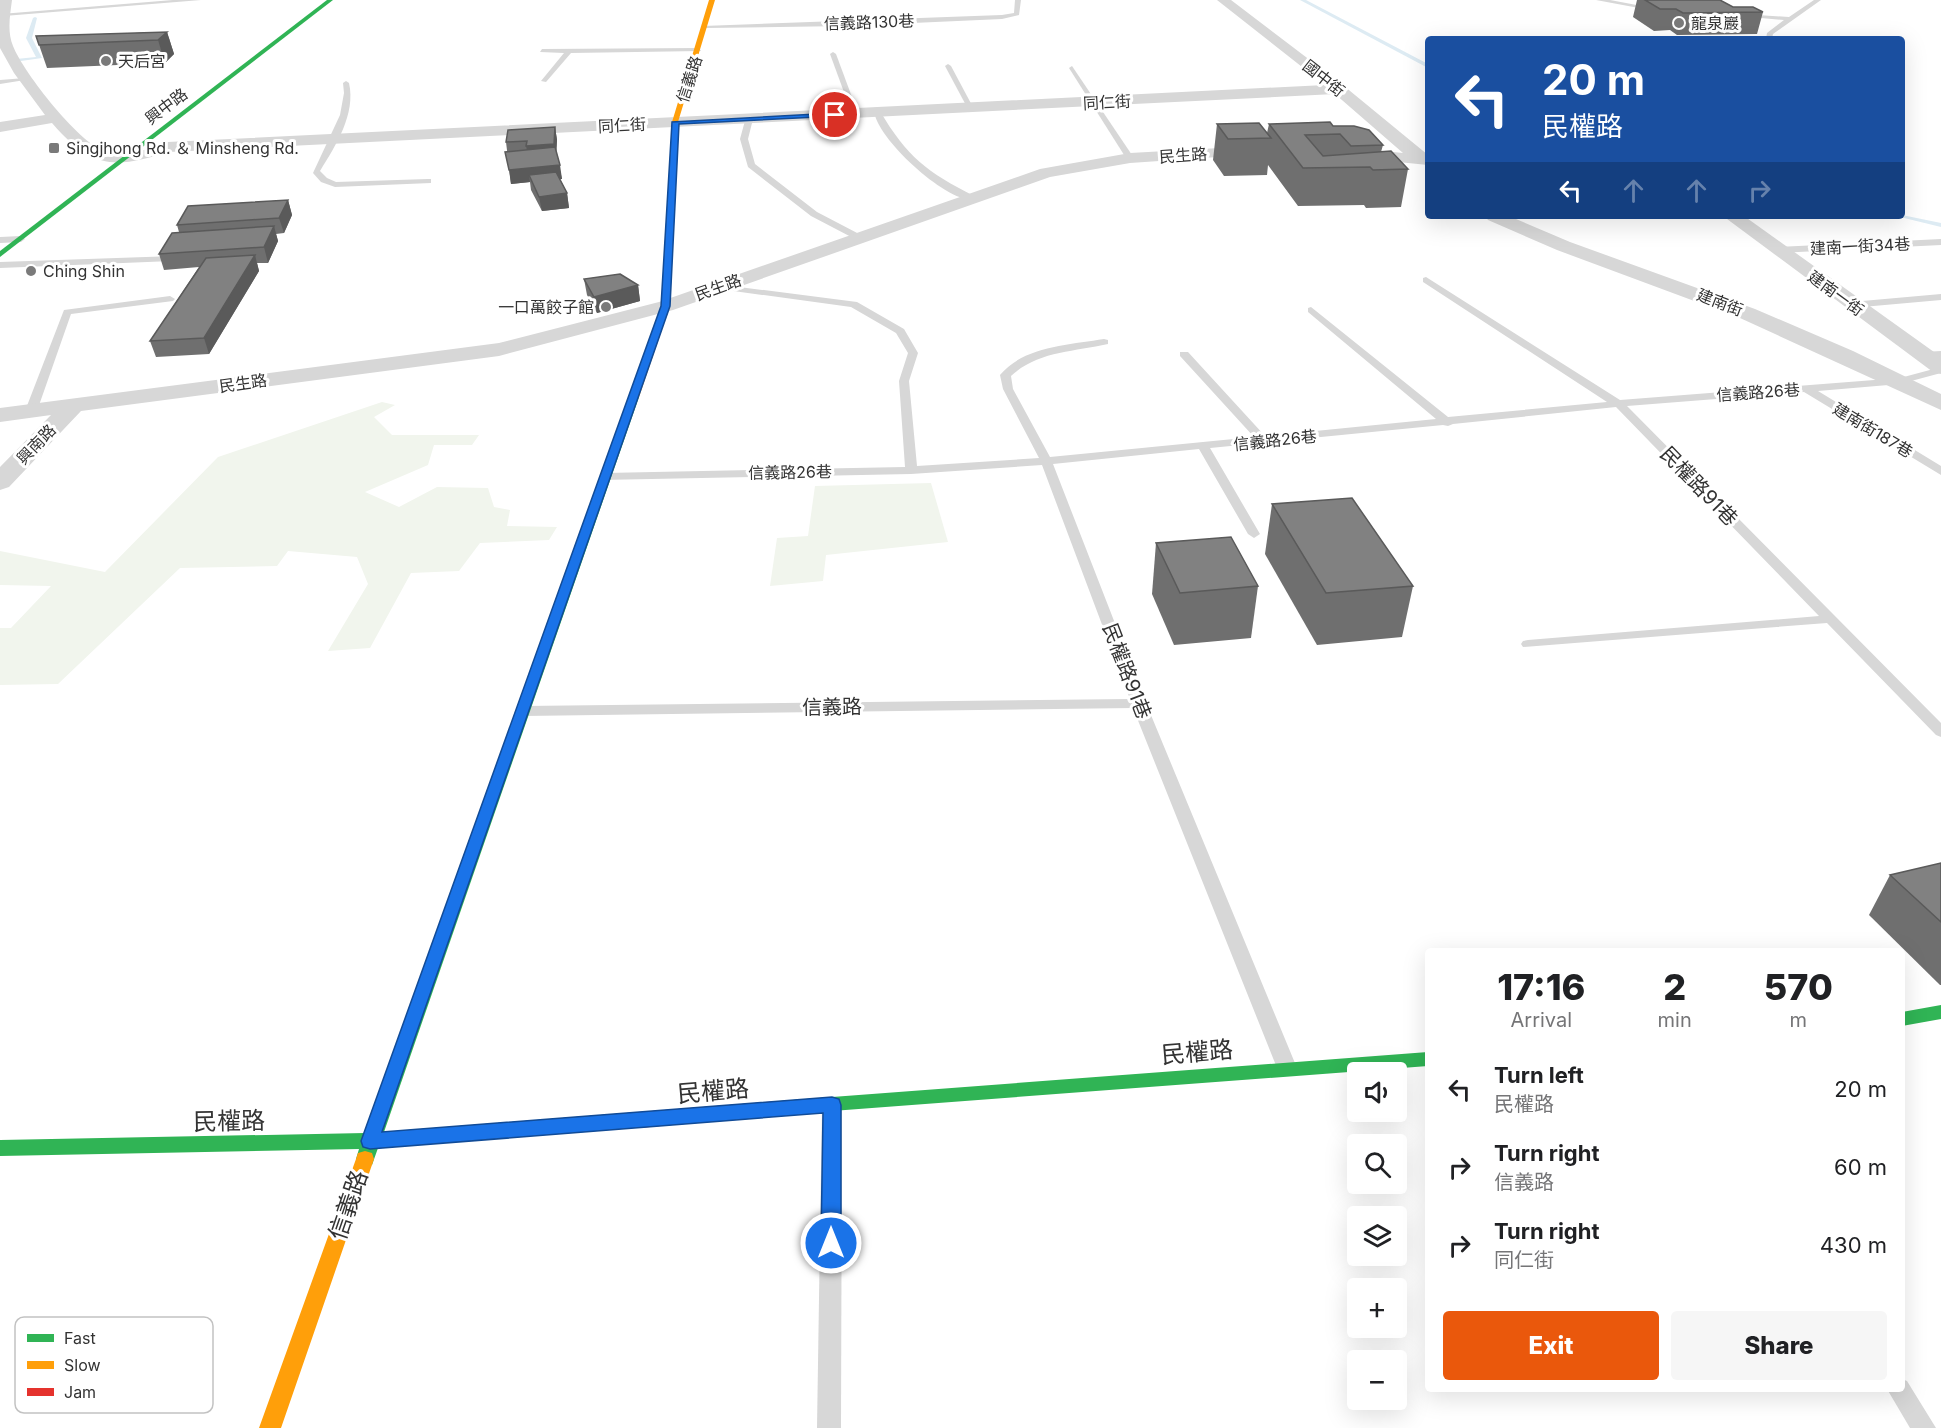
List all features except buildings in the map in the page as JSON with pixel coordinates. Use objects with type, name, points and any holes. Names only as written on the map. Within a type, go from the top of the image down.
[{"type":"street","name":"興中路","points":[[0,255],[330,0]]},
{"type":"street","name":"信義路","points":[[270,1428],[666,306],[675,122],[699,50],[712,0]]},
{"type":"street","name":"國中街","points":[[1223,0],[1338,89],[1425,161]]},
{"type":"street","points":[[5,7],[5,44],[23,79],[84,145],[100,157],[122,160]]},
{"type":"street","name":"同仁街","points":[[122,160],[168,147],[972,109],[1338,89]]},
{"type":"street","points":[[2,128],[57,118]]},
{"type":"street","name":"民生路","points":[[0,415],[499,349],[666,306],[1046,173],[1130,158],[1273,151]]},
{"type":"street","points":[[1330,152],[1425,162]]},
{"type":"street","name":"建南街","points":[[1501,219],[1550,241],[1746,312],[1900,381],[1941,403]]},
{"type":"street","name":"建南一街","points":[[1736,219],[1851,304],[1932,354],[1941,369]]},
{"type":"street","name":"興南路","points":[[0,482],[73,406]]},
{"type":"street","points":[[1905,1018],[1941,1012]]},
{"type":"street","name":"民權路","points":[[0,1148],[370,1141],[1287,1068],[1425,1059]]},
{"type":"lane","points":[[5,7],[198,0]]},
{"type":"lane","name":"信義路130巷","points":[[706,26],[846,24],[1002,17],[1017,14],[1018,0]]},
{"type":"lane","points":[[1599,0],[1669,10]]},
{"type":"lane","points":[[1770,36],[1770,33],[1818,0]]},
{"type":"lane","points":[[1735,15],[1790,19]]},
{"type":"lane","points":[[542,51],[699,50]]},
{"type":"lane","points":[[544,81],[569,51]]},
{"type":"lane","points":[[833,54],[856,114]]},
{"type":"lane","points":[[948,66],[972,109]]},
{"type":"lane","points":[[1072,68],[1130,158]]},
{"type":"lane","points":[[0,82],[23,79]]},
{"type":"lane","points":[[345,83],[349,91],[336,139],[316,171],[324,180],[335,185],[428,182]]},
{"type":"lane","points":[[877,113],[891,140],[929,178],[971,198]]},
{"type":"lane","points":[[749,119],[744,139],[751,165],[814,214],[858,237]]},
{"type":"lane","points":[[0,240],[21,239]]},
{"type":"lane","name":"建南一街34巷","points":[[1778,250],[1941,242]]},
{"type":"lane","points":[[0,265],[172,258]]},
{"type":"lane","name":"民權路91巷","points":[[1426,280],[1620,405],[1941,732]]},
{"type":"lane","points":[[719,286],[854,304],[900,331],[913,353],[904,381],[912,470]]},
{"type":"lane","points":[[1851,304],[1941,297]]},
{"type":"lane","points":[[31,411],[67,312],[170,299]]},
{"type":"lane","points":[[1311,310],[1448,423]]},
{"type":"lane","name":"民權路91巷","points":[[1104,342],[1048,352],[1016,363],[1005,375],[1008,389],[1046,461],[1139,703],[1287,1068]]},
{"type":"lane","points":[[1184,354],[1264,441]]},
{"type":"lane","name":"信義路26巷","points":[[605,477],[912,470],[1046,461],[1620,405],[1900,381],[1941,369]]},
{"type":"lane","name":"建南街187巷","points":[[1806,388],[1941,471]]},
{"type":"lane","points":[[1204,447],[1254,534]]},
{"type":"lane","points":[[1528,644],[1830,619]]},
{"type":"lane","name":"信義路","points":[[524,711],[1139,703]]},
{"type":"lane","points":[[829,1428],[832,1105]]},
{"type":"lane","points":[[1901,1392],[1924,1428]]},
{"type":"shaded area","points":[[382,402],[395,405],[374,417],[392,435],[479,435],[472,445],[434,445],[428,465],[365,492],[399,507],[437,487],[488,488],[494,507],[510,510],[507,526],[557,527],[549,540],[480,543],[459,571],[411,573],[370,648],[328,651],[368,584],[357,557],[288,551],[277,566],[180,568],[58,684],[0,685],[0,628],[11,628],[51,586],[0,585],[0,551],[105,572],[218,457]]},
{"type":"shaded area","points":[[931,483],[948,542],[826,555],[823,581],[770,586],[777,538],[808,536],[815,486]]},
{"type":"waterway","points":[[1302,0],[1425,64]]},
{"type":"waterway","points":[[16,61],[39,58],[29,38],[35,18]]},
{"type":"waterway","points":[[1905,217],[1941,225]]},
{"type":"traffic: fast","points":[[0,255],[330,0]]},
{"type":"traffic: fast","points":[[365,1159],[634,397]]},
{"type":"traffic: fast","points":[[1905,1018],[1941,1012]]},
{"type":"traffic: fast","points":[[779,1108],[1425,1059]]},
{"type":"traffic: fast","points":[[0,1148],[370,1141],[639,1120]]},
{"type":"traffic: slow","points":[[634,397],[666,306],[675,122],[712,0]]},
{"type":"traffic: slow","points":[[270,1428],[365,1159]]},
{"type":"traffic: jam","points":[[639,1120],[779,1108]]},
{"type":"place","name":"龍泉巖","points":[[1679,23]]},
{"type":"place","name":"天后宮","points":[[106,61]]},
{"type":"place","name":"Singjhong Rd. ＆ Minsheng Rd.","points":[[54,148]]},
{"type":"place","name":"Ching Shin","points":[[31,271]]},
{"type":"place","name":"一口萬餃子館","points":[[606,307]]},
{"type":"route","points":[[831,1243],[832,1105],[370,1141],[524,711],[653,337],[666,306],[675,122],[835,115]]}]
